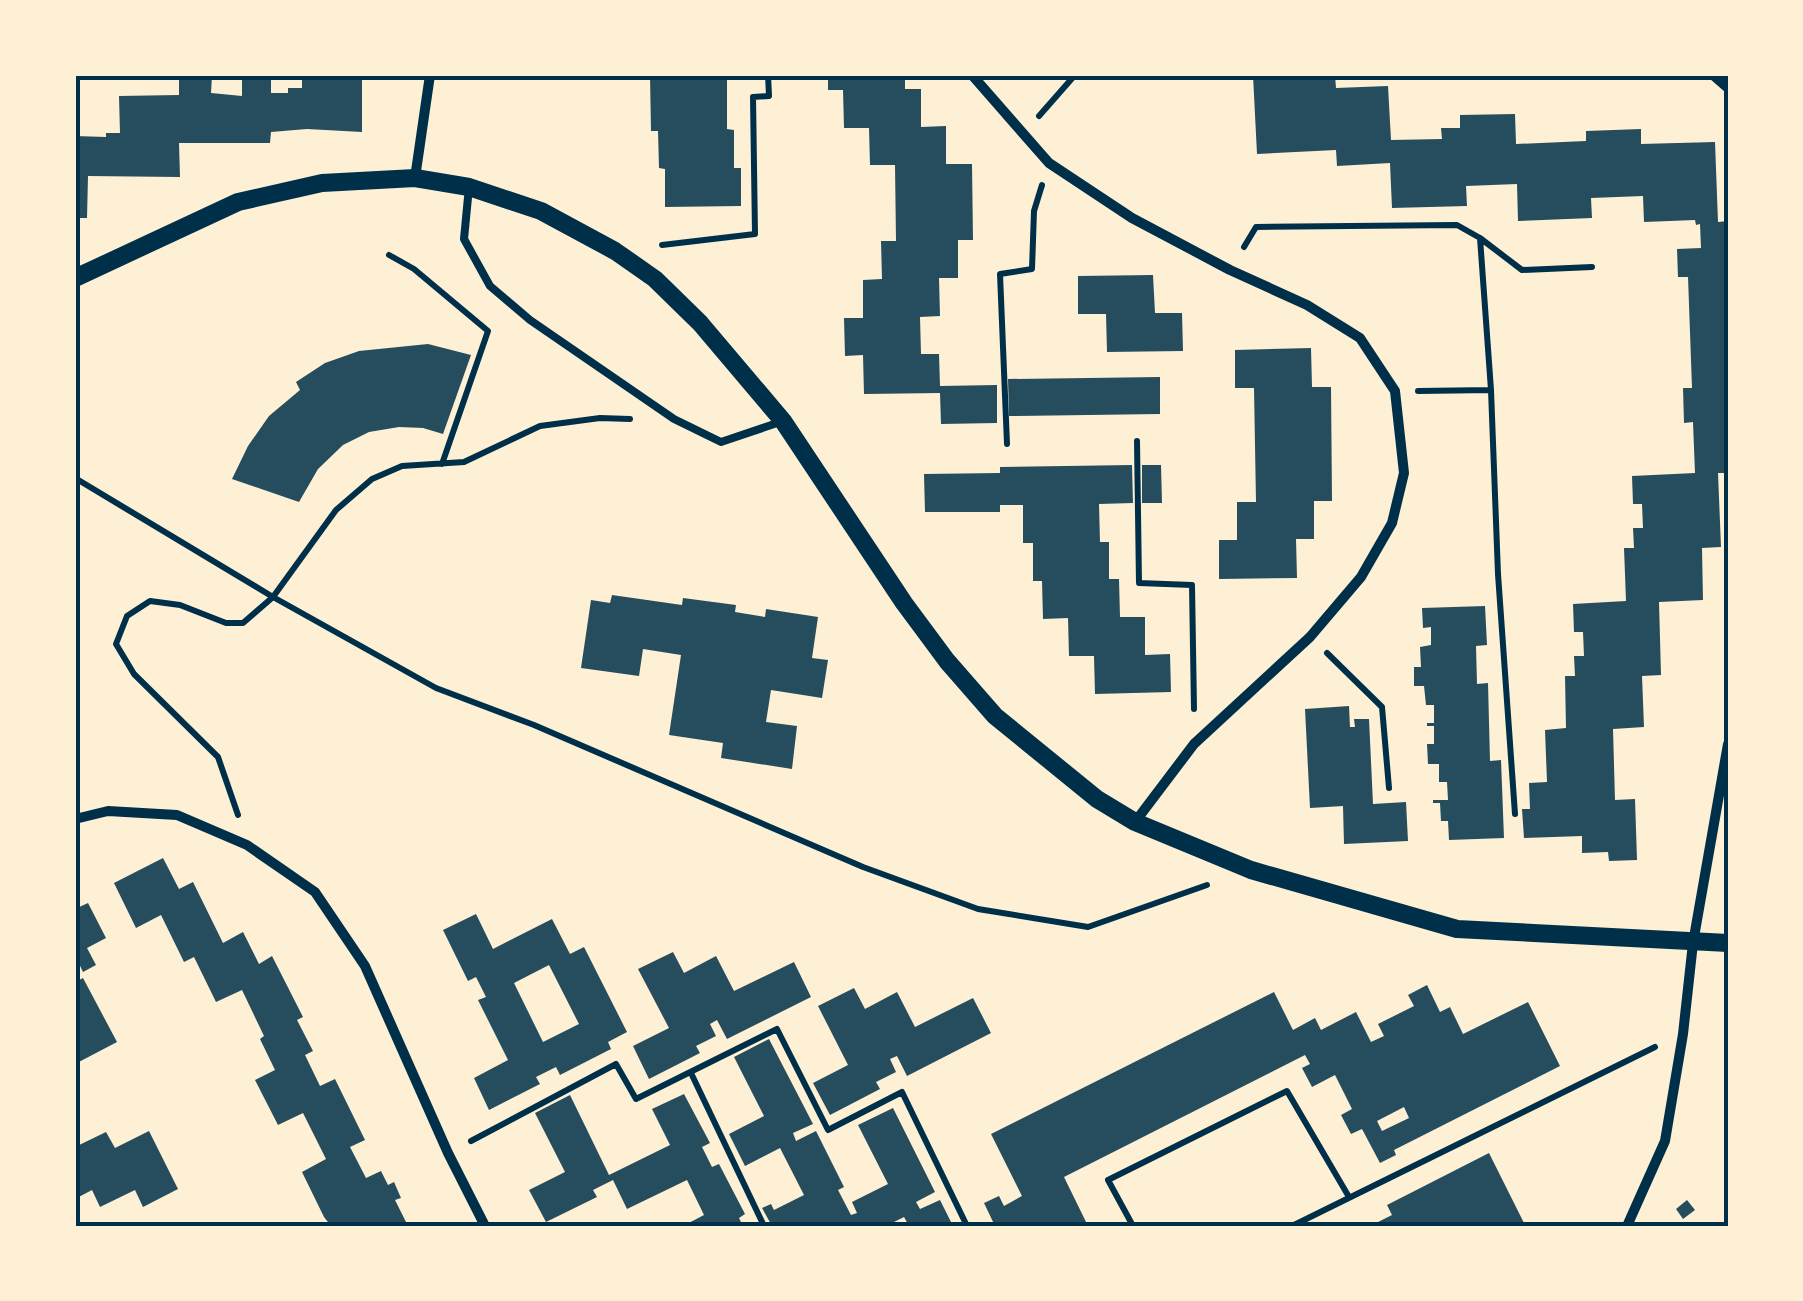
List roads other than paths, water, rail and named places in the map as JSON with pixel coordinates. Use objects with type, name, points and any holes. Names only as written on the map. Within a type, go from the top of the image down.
[{"type":"street","points":[[415,178],[430,75]]},
{"type":"street","points":[[972,75],[1049,163],[1132,218],[1307,305],[1360,338],[1396,391],[1404,473],[1392,523],[1361,578],[1310,637],[1194,744],[1136,822]]},
{"type":"street","points":[[1713,75],[1728,88]]},
{"type":"street","points":[[75,278],[238,202],[322,183],[415,178],[469,188],[540,212],[614,250],[655,279],[700,322],[783,421],[904,603],[971,689],[995,716],[1097,799],[1136,822],[1251,870],[1457,929],[1728,944]]},
{"type":"street","points":[[1628,1226],[1665,1141],[1693,943],[1728,744]]},
{"type":"street","points":[[75,819],[108,811],[177,815],[246,845],[315,892],[364,966],[485,1226]]},
{"type":"lane","points":[[469,188],[464,239],[490,286],[530,320],[674,419],[721,442],[783,421]]}]
